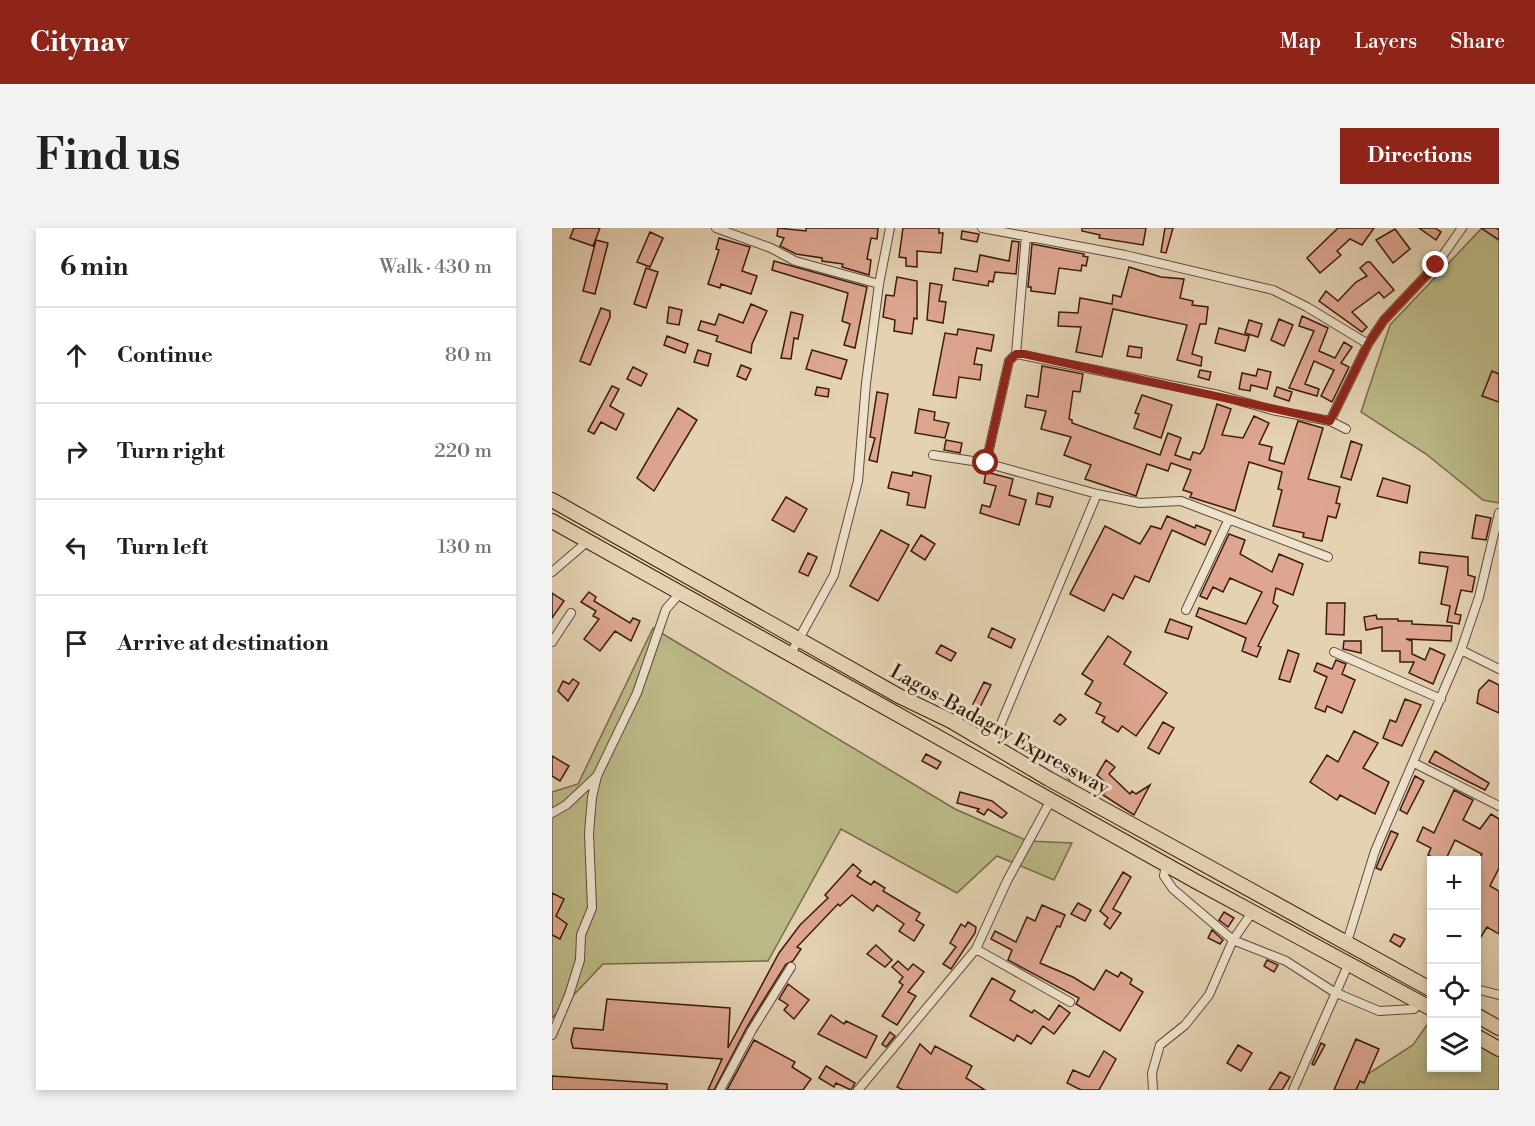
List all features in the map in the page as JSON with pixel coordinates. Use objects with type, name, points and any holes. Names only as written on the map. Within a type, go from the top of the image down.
[{"type":"highway","name":"Lagos-Badagry Expressway","points":[[552,500],[1149,835],[1427,988]]},
{"type":"highway","name":"Lagos-Badagry Expressway","points":[[552,521],[1425,1006]]},
{"type":"highway","points":[[1480,1018],[1499,1028]]},
{"type":"highway","points":[[1481,1039],[1499,1050]]},
{"type":"street","points":[[716,228],[771,248],[795,261],[879,284]]},
{"type":"street","points":[[790,655],[834,575],[858,481],[879,284],[890,228]]},
{"type":"street","points":[[982,228],[1273,290],[1307,307],[1368,344]]},
{"type":"street","points":[[1330,421],[1368,344],[1384,320],[1436,265],[1462,228]]},
{"type":"street","points":[[986,463],[1009,361],[1016,354],[1026,236]]},
{"type":"street","points":[[1016,354],[1330,421],[1346,429]]},
{"type":"street","points":[[933,455],[986,463],[1098,494],[1140,503],[1181,501],[1227,521],[1328,556]]},
{"type":"street","points":[[992,745],[1098,494]]},
{"type":"street","points":[[1347,942],[1375,850],[1461,650],[1479,597],[1499,513]]},
{"type":"street","points":[[1186,610],[1227,521]]},
{"type":"street","points":[[554,567],[588,541]]},
{"type":"street","points":[[552,1035],[569,995],[580,960],[581,935],[592,908],[589,833],[592,797],[597,776],[637,693],[666,609],[680,593]]},
{"type":"street","points":[[552,642],[571,613]]},
{"type":"street","points":[[1461,650],[1499,669]]},
{"type":"street","points":[[1334,652],[1441,699]]},
{"type":"street","points":[[1414,763],[1499,806]]},
{"type":"street","points":[[552,813],[566,805],[597,776]]},
{"type":"street","points":[[858,1090],[976,949],[1007,881],[1051,800]]},
{"type":"street","points":[[1166,864],[1164,876],[1173,889],[1233,940],[1286,961],[1334,992],[1379,1011],[1414,1010],[1425,1006]]},
{"type":"street","points":[[1153,1090],[1152,1072],[1160,1045],[1185,1025],[1209,995],[1233,940],[1252,911]]},
{"type":"street","points":[[976,949],[1070,1002]]},
{"type":"street","points":[[1293,1090],[1334,992],[1348,965]]},
{"type":"street","points":[[720,1090],[752,1030],[790,967]]},
{"type":"street","points":[[1481,990],[1499,995]]},
{"type":"shaded area","points":[[1482,228],[1499,228],[1499,503],[1483,500],[1426,454],[1361,412],[1390,325]]},
{"type":"shaded area","points":[[653,628],[955,809],[1028,841],[1072,843],[1054,880],[997,856],[957,893],[841,829],[768,961],[603,964],[552,1018],[552,792],[578,784]]},
{"type":"shaded area","points":[[1427,1025],[1427,1072],[1481,1072],[1481,1044],[1499,1057],[1499,1090],[1343,1090],[1413,1045]]},
{"type":"building","points":[[574,228],[600,228],[593,246],[570,238]]},
{"type":"building","points":[[778,228],[806,231],[806,228],[878,228],[877,239],[871,238],[867,259],[871,260],[869,275],[842,267],[843,264],[796,254],[780,246],[784,238],[777,236]]},
{"type":"building","points":[[903,228],[939,228],[939,233],[943,233],[941,253],[917,251],[917,267],[906,266],[906,258],[899,257]]},
{"type":"building","points":[[1082,228],[1146,228],[1143,245],[1099,238],[1100,235],[1082,231]]},
{"type":"building","points":[[1165,228],[1173,228],[1166,253],[1161,252]]},
{"type":"building","points":[[1338,228],[1374,228],[1362,245],[1350,239],[1337,251],[1341,255],[1320,273],[1307,258]]},
{"type":"building","points":[[1419,228],[1435,228],[1441,232],[1436,240]]},
{"type":"building","points":[[1481,228],[1499,230],[1499,240]]},
{"type":"building","points":[[1395,229],[1410,249],[1393,263],[1376,240]]},
{"type":"building","points":[[962,231],[979,234],[977,242],[961,239]]},
{"type":"building","points":[[650,232],[663,238],[650,267],[637,262]]},
{"type":"building","points":[[719,238],[750,247],[742,271],[757,276],[751,294],[721,284],[720,288],[708,284],[719,250],[716,249]]},
{"type":"building","points":[[596,240],[608,243],[595,294],[583,291]]},
{"type":"building","points":[[1012,241],[1019,242],[1016,274],[995,272],[993,282],[989,281],[988,286],[953,280],[955,268],[977,272],[980,255],[1009,261]]},
{"type":"building","points":[[1032,244],[1084,254],[1083,256],[1088,257],[1086,266],[1082,265],[1081,271],[1059,268],[1055,294],[1031,291],[1031,287],[1028,287]]},
{"type":"building","points":[[774,261],[867,287],[855,348],[844,345],[850,324],[842,321],[848,293],[772,270]]},
{"type":"building","points":[[1370,262],[1394,290],[1384,298],[1379,292],[1352,312],[1367,327],[1362,332],[1319,301],[1326,291],[1338,301],[1356,282],[1367,276],[1360,268]]},
{"type":"building","points":[[1129,267],[1161,277],[1184,279],[1180,298],[1193,301],[1192,305],[1208,307],[1206,324],[1200,324],[1192,354],[1202,357],[1201,366],[1177,360],[1187,325],[1113,309],[1102,357],[1076,352],[1081,327],[1058,326],[1059,312],[1078,313],[1080,298],[1112,304],[1113,295],[1121,297]]},
{"type":"building","points":[[646,268],[658,272],[646,308],[634,304]]},
{"type":"building","points":[[897,277],[917,281],[917,319],[914,318],[912,334],[894,331],[895,320],[883,317],[886,295],[894,296]]},
{"type":"building","points":[[930,283],[942,285],[939,301],[946,302],[943,323],[927,320]]},
{"type":"building","points":[[751,304],[767,311],[752,344],[751,353],[716,341],[718,336],[698,330],[701,321],[715,325],[719,314],[743,323]]},
{"type":"building","points":[[669,307],[682,310],[679,325],[667,323]]},
{"type":"building","points":[[601,308],[610,311],[610,317],[590,365],[580,361]]},
{"type":"building","points":[[791,312],[803,315],[798,339],[794,338],[791,359],[781,358]]},
{"type":"building","points":[[1302,316],[1328,328],[1319,351],[1335,358],[1344,342],[1352,347],[1341,363],[1349,367],[1332,402],[1321,396],[1334,370],[1314,361],[1305,384],[1319,389],[1317,396],[1289,388],[1314,331],[1299,326]]},
{"type":"building","points":[[1279,319],[1293,325],[1284,346],[1271,340]]},
{"type":"building","points":[[1249,320],[1262,324],[1258,337],[1245,333]]},
{"type":"building","points":[[1219,328],[1249,336],[1245,351],[1215,343]]},
{"type":"building","points":[[958,329],[994,335],[991,351],[977,348],[974,364],[982,365],[980,380],[959,377],[956,398],[933,395],[945,333],[957,335]]},
{"type":"building","points":[[667,336],[688,344],[685,353],[664,345]]},
{"type":"building","points":[[1129,346],[1142,348],[1141,358],[1127,356]]},
{"type":"building","points":[[698,350],[711,354],[708,366],[694,362]]},
{"type":"building","points":[[812,350],[847,360],[841,379],[806,369]]},
{"type":"building","points":[[741,365],[751,369],[746,380],[737,376]]},
{"type":"building","points":[[1042,366],[1083,374],[1080,392],[1073,391],[1069,419],[1072,423],[1160,455],[1168,433],[1181,438],[1175,455],[1190,460],[1193,452],[1200,454],[1204,448],[1217,404],[1231,409],[1222,435],[1243,438],[1254,416],[1269,423],[1259,444],[1272,447],[1269,460],[1284,464],[1298,421],[1323,428],[1308,479],[1340,487],[1336,503],[1340,504],[1336,518],[1328,516],[1322,541],[1303,537],[1304,533],[1273,526],[1282,490],[1278,489],[1282,472],[1249,462],[1235,511],[1190,497],[1192,493],[1183,490],[1191,470],[1171,463],[1168,471],[1147,464],[1136,496],[1085,479],[1091,465],[1064,455],[1071,437],[1041,429],[1046,411],[1025,407],[1027,395],[1038,397]]},
{"type":"building","points":[[633,367],[647,374],[641,386],[627,379]]},
{"type":"building","points":[[1258,369],[1271,372],[1267,389],[1251,385],[1250,391],[1239,389],[1242,373],[1256,376]]},
{"type":"building","points":[[1200,370],[1211,372],[1209,380],[1198,377]]},
{"type":"building","points":[[1492,371],[1499,374],[1499,402],[1482,396]]},
{"type":"building","points":[[612,386],[619,389],[610,406],[624,414],[616,430],[601,422],[594,434],[588,431]]},
{"type":"building","points":[[817,387],[829,389],[828,397],[815,395]]},
{"type":"building","points":[[1277,387],[1292,392],[1289,401],[1274,396]]},
{"type":"building","points":[[877,392],[888,394],[877,462],[869,460],[875,438],[870,437]]},
{"type":"building","points":[[1142,395],[1172,405],[1161,438],[1134,428],[1139,414],[1135,413]]},
{"type":"building","points":[[678,408],[697,420],[654,491],[637,478]]},
{"type":"building","points":[[919,409],[935,412],[934,420],[949,423],[945,438],[915,433]]},
{"type":"building","points":[[946,440],[962,443],[960,453],[944,450]]},
{"type":"building","points":[[1351,441],[1362,445],[1351,480],[1341,477]]},
{"type":"building","points":[[892,472],[912,476],[913,472],[931,476],[925,508],[907,505],[909,493],[888,488]]},
{"type":"building","points":[[986,472],[1013,479],[1009,495],[1026,500],[1019,525],[980,513],[982,505],[990,507],[996,486],[984,483]]},
{"type":"building","points":[[1383,478],[1410,486],[1407,503],[1377,496]]},
{"type":"building","points":[[1038,493],[1053,497],[1050,507],[1036,504]]},
{"type":"building","points":[[786,497],[807,509],[794,532],[772,520]]},
{"type":"building","points":[[1476,515],[1491,518],[1486,540],[1472,538]]},
{"type":"building","points":[[1167,516],[1195,528],[1196,525],[1211,531],[1205,545],[1172,530],[1149,582],[1135,576],[1123,599],[1113,594],[1104,611],[1070,594],[1105,526],[1140,544],[1151,526],[1161,529]]},
{"type":"building","points":[[881,530],[909,545],[878,601],[850,586]]},
{"type":"building","points":[[1229,534],[1245,540],[1240,554],[1272,572],[1279,554],[1303,564],[1293,595],[1276,588],[1273,603],[1278,606],[1258,646],[1261,647],[1257,657],[1242,651],[1246,638],[1196,616],[1199,608],[1246,624],[1262,592],[1230,578],[1223,592],[1213,587],[1207,599],[1200,596]]},
{"type":"building","points":[[921,535],[935,544],[925,560],[911,551]]},
{"type":"building","points":[[1420,552],[1468,557],[1468,575],[1475,577],[1472,592],[1461,590],[1455,614],[1461,615],[1459,624],[1447,622],[1450,606],[1441,604],[1448,567],[1419,563]]},
{"type":"building","points":[[808,553],[817,557],[808,576],[799,572]]},
{"type":"building","points":[[589,592],[596,597],[594,601],[630,623],[633,618],[640,621],[631,641],[615,631],[600,651],[584,639],[599,619],[593,616],[596,611],[581,602]]},
{"type":"building","points":[[552,593],[564,601],[552,618]]},
{"type":"building","points":[[1327,603],[1345,603],[1344,635],[1326,634]]},
{"type":"building","points":[[1376,615],[1377,619],[1398,619],[1398,621],[1412,621],[1412,624],[1452,626],[1451,641],[1406,639],[1412,641],[1412,654],[1425,660],[1430,648],[1445,655],[1433,684],[1409,673],[1414,662],[1400,662],[1400,651],[1382,651],[1382,627],[1366,630],[1364,617]]},
{"type":"building","points":[[1170,619],[1192,627],[1188,639],[1165,632]]},
{"type":"building","points":[[992,628],[1015,639],[1011,648],[988,637]]},
{"type":"building","points":[[1108,636],[1131,652],[1124,664],[1167,693],[1136,736],[1122,726],[1118,732],[1102,722],[1105,717],[1096,713],[1101,703],[1085,694],[1093,681],[1082,674]]},
{"type":"building","points":[[1344,641],[1361,641],[1361,653],[1343,649]]},
{"type":"building","points":[[941,645],[956,653],[951,661],[936,653]]},
{"type":"building","points":[[1288,650],[1299,654],[1290,682],[1279,679]]},
{"type":"building","points":[[1336,660],[1346,664],[1342,674],[1355,680],[1342,713],[1327,706],[1325,712],[1315,708],[1327,677],[1314,671],[1317,663],[1332,669]]},
{"type":"building","points":[[573,679],[579,683],[568,701],[558,691],[563,681],[569,684]]},
{"type":"building","points":[[1489,680],[1499,685],[1499,713],[1477,703],[1479,690]]},
{"type":"building","points":[[984,682],[991,685],[980,707],[973,704]]},
{"type":"building","points":[[1405,699],[1421,705],[1402,746],[1383,738],[1390,720],[1396,722]]},
{"type":"building","points":[[1060,714],[1066,719],[1060,725],[1054,721]]},
{"type":"building","points":[[1163,722],[1174,728],[1159,754],[1148,748]]},
{"type":"building","points":[[1354,731],[1378,743],[1363,768],[1389,782],[1375,814],[1340,795],[1337,800],[1310,782],[1327,755],[1338,762]]},
{"type":"building","points":[[1435,751],[1489,783],[1485,790],[1429,762]]},
{"type":"building","points":[[926,754],[941,762],[937,769],[922,761]]},
{"type":"building","points":[[552,756],[569,766],[560,781],[552,776]]},
{"type":"building","points":[[1106,760],[1115,767],[1109,774],[1130,794],[1132,791],[1136,794],[1150,785],[1134,815],[1103,795],[1109,786],[1097,775]]},
{"type":"building","points":[[1069,765],[1079,773],[1070,780],[1062,772]]},
{"type":"building","points":[[1415,776],[1424,781],[1407,814],[1400,810]]},
{"type":"building","points":[[1454,790],[1473,800],[1463,820],[1480,829],[1491,814],[1499,819],[1499,868],[1490,886],[1499,891],[1499,934],[1487,927],[1481,937],[1482,854],[1455,840],[1447,856],[1430,856],[1428,855],[1431,848],[1417,841],[1423,827],[1434,833]]},
{"type":"building","points":[[960,792],[992,801],[1007,813],[1002,818],[988,809],[984,815],[977,811],[979,809],[957,803]]},
{"type":"building","points":[[1391,831],[1398,834],[1381,870],[1376,868]]},
{"type":"building","points":[[853,864],[861,871],[857,876],[871,885],[874,881],[885,888],[883,891],[920,913],[916,920],[924,925],[914,941],[899,931],[904,924],[877,905],[873,911],[852,895],[840,906],[838,904],[797,947],[801,949],[793,961],[786,964],[747,1027],[714,1090],[708,1090],[722,1059],[573,1048],[571,1040],[574,1028],[603,1030],[607,999],[730,1008],[728,1048],[779,953],[800,925],[828,898],[825,895]]},
{"type":"building","points":[[1123,872],[1131,877],[1113,909],[1121,913],[1110,929],[1104,924],[1108,918],[1100,911]]},
{"type":"building","points":[[552,893],[564,899],[556,916],[567,924],[560,939],[552,935]]},
{"type":"building","points":[[1078,903],[1091,910],[1085,921],[1071,914]]},
{"type":"building","points":[[1042,905],[1065,915],[1060,927],[1057,926],[1040,963],[1073,977],[1094,990],[1106,970],[1118,977],[1121,972],[1132,979],[1130,984],[1143,992],[1120,1031],[1076,1004],[1079,998],[1008,960],[1012,950],[991,939],[995,931],[1016,942],[1027,917],[1035,921]]},
{"type":"building","points":[[1224,912],[1234,918],[1228,927],[1219,920]]},
{"type":"building","points":[[968,922],[976,927],[975,933],[951,969],[943,964],[956,947],[950,943],[961,924],[965,927]]},
{"type":"building","points":[[1212,930],[1223,940],[1220,944],[1208,938]]},
{"type":"building","points":[[1394,934],[1405,939],[1400,947],[1390,941]]},
{"type":"building","points":[[876,945],[892,960],[885,967],[867,954]]},
{"type":"building","points":[[1267,960],[1278,965],[1274,972],[1264,966]]},
{"type":"building","points":[[898,961],[908,970],[913,964],[924,972],[908,992],[916,996],[897,1025],[882,1016],[903,985],[899,982],[903,977],[892,967]]},
{"type":"building","points":[[992,978],[1015,991],[1010,1000],[1032,1013],[1034,1010],[1049,1020],[1059,1005],[1070,1013],[1054,1034],[1043,1026],[1031,1044],[1017,1035],[1014,1041],[970,1016]]},
{"type":"building","points":[[788,984],[809,1000],[794,1019],[784,1010],[788,1005],[779,999]]},
{"type":"building","points":[[831,1015],[844,1024],[846,1021],[877,1036],[866,1058],[818,1034]]},
{"type":"building","points":[[890,1032],[895,1036],[886,1047],[882,1044]]},
{"type":"building","points":[[1356,1039],[1379,1049],[1364,1083],[1360,1081],[1356,1090],[1334,1090]]},
{"type":"building","points":[[754,1040],[795,1062],[792,1067],[811,1079],[803,1090],[727,1090]]},
{"type":"building","points":[[1321,1043],[1325,1045],[1314,1065],[1312,1064]]},
{"type":"building","points":[[920,1044],[931,1054],[935,1046],[972,1066],[966,1078],[985,1090],[903,1090],[897,1087]]},
{"type":"building","points":[[1238,1045],[1252,1053],[1241,1071],[1227,1063]]},
{"type":"building","points":[[1104,1051],[1116,1059],[1099,1090],[1081,1090],[1067,1083],[1073,1070],[1089,1077]]},
{"type":"building","points":[[826,1066],[855,1083],[851,1090],[836,1083],[834,1087],[819,1078]]},
{"type":"building","points":[[1280,1072],[1290,1077],[1282,1090],[1269,1090]]},
{"type":"building","points":[[552,1076],[667,1084],[667,1090],[552,1090]]},
{"type":"route","points":[[986,463],[1009,361],[1016,354],[1218,395],[1272,410],[1330,421],[1368,344],[1384,320],[1436,265]]}]
